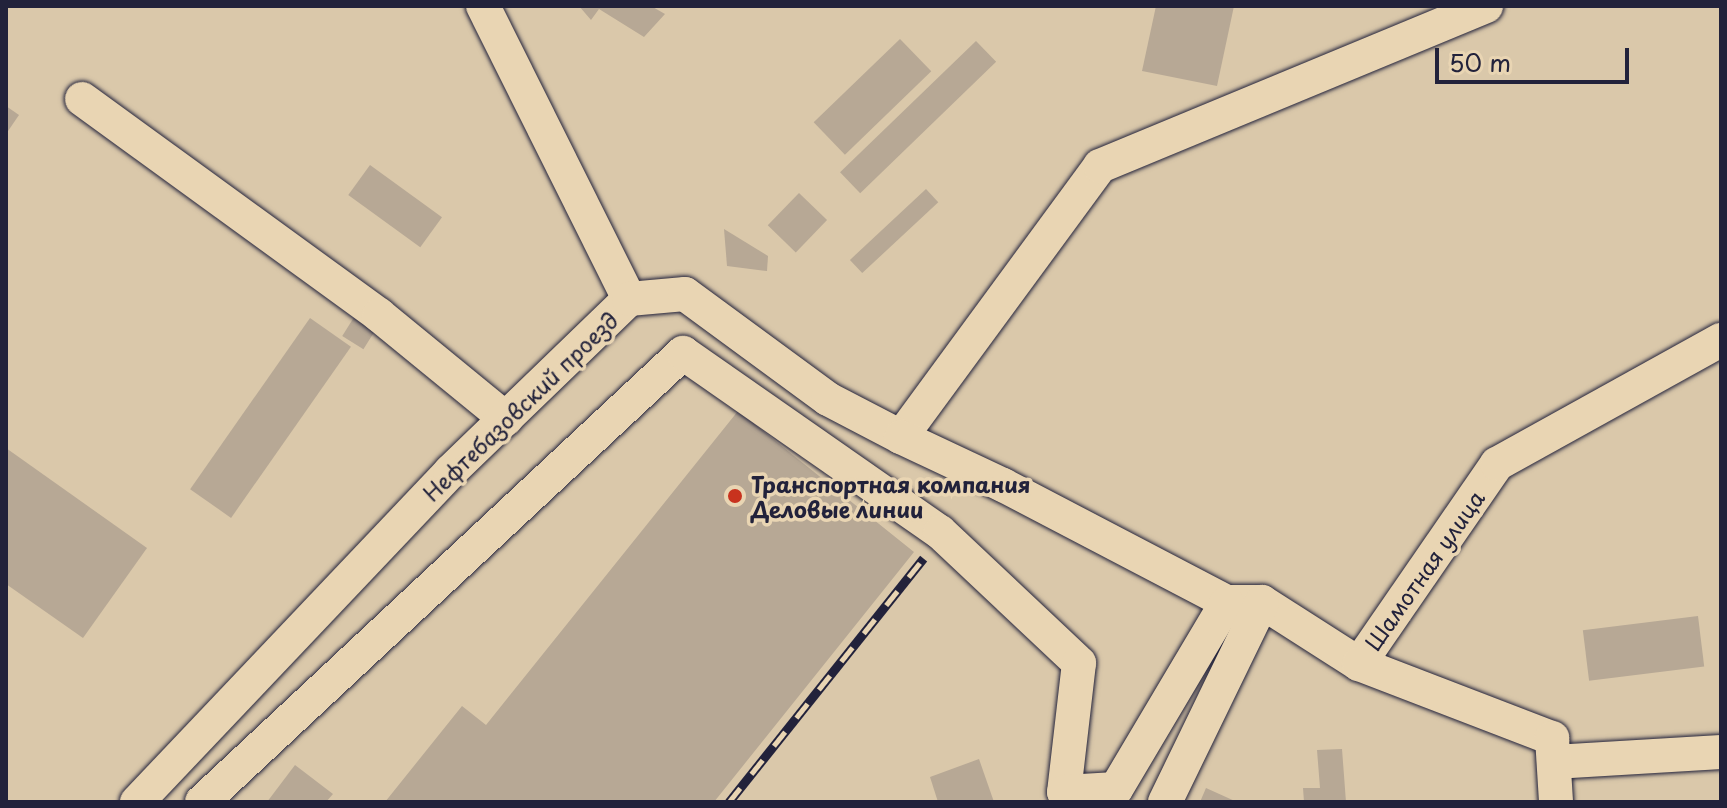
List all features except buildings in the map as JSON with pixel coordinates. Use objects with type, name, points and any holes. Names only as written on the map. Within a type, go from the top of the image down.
[{"type":"street","points":[[483,6],[629,299]]},
{"type":"street","points":[[901,437],[1100,166],[1486,6]]},
{"type":"street","points":[[82,99],[379,315],[506,419]]},
{"type":"street","name":"Нефтебазовский проезд","points":[[140,801],[450,472],[629,299],[685,294],[828,399],[1003,485],[1227,602],[1262,602]]},
{"type":"street","name":"Шамотная улица","points":[[1556,802],[1552,738],[1359,664],[1497,464],[1721,340]]},
{"type":"street","points":[[202,802],[683,353],[940,532],[1079,663],[1064,792],[1116,789],[1227,602]]},
{"type":"street","points":[[1165,802],[1262,602],[1359,664]]},
{"type":"street","points":[[1554,762],[1721,752]]},
{"type":"street","points":[[140,801],[185,802]]},
{"type":"shaded area","points":[[6,6],[1721,6],[1721,802],[6,802]]},
{"type":"railway","points":[[729,802],[924,558]]},
{"type":"place","name":"Транспортная компания Деловые линии","points":[[735,496]]}]
